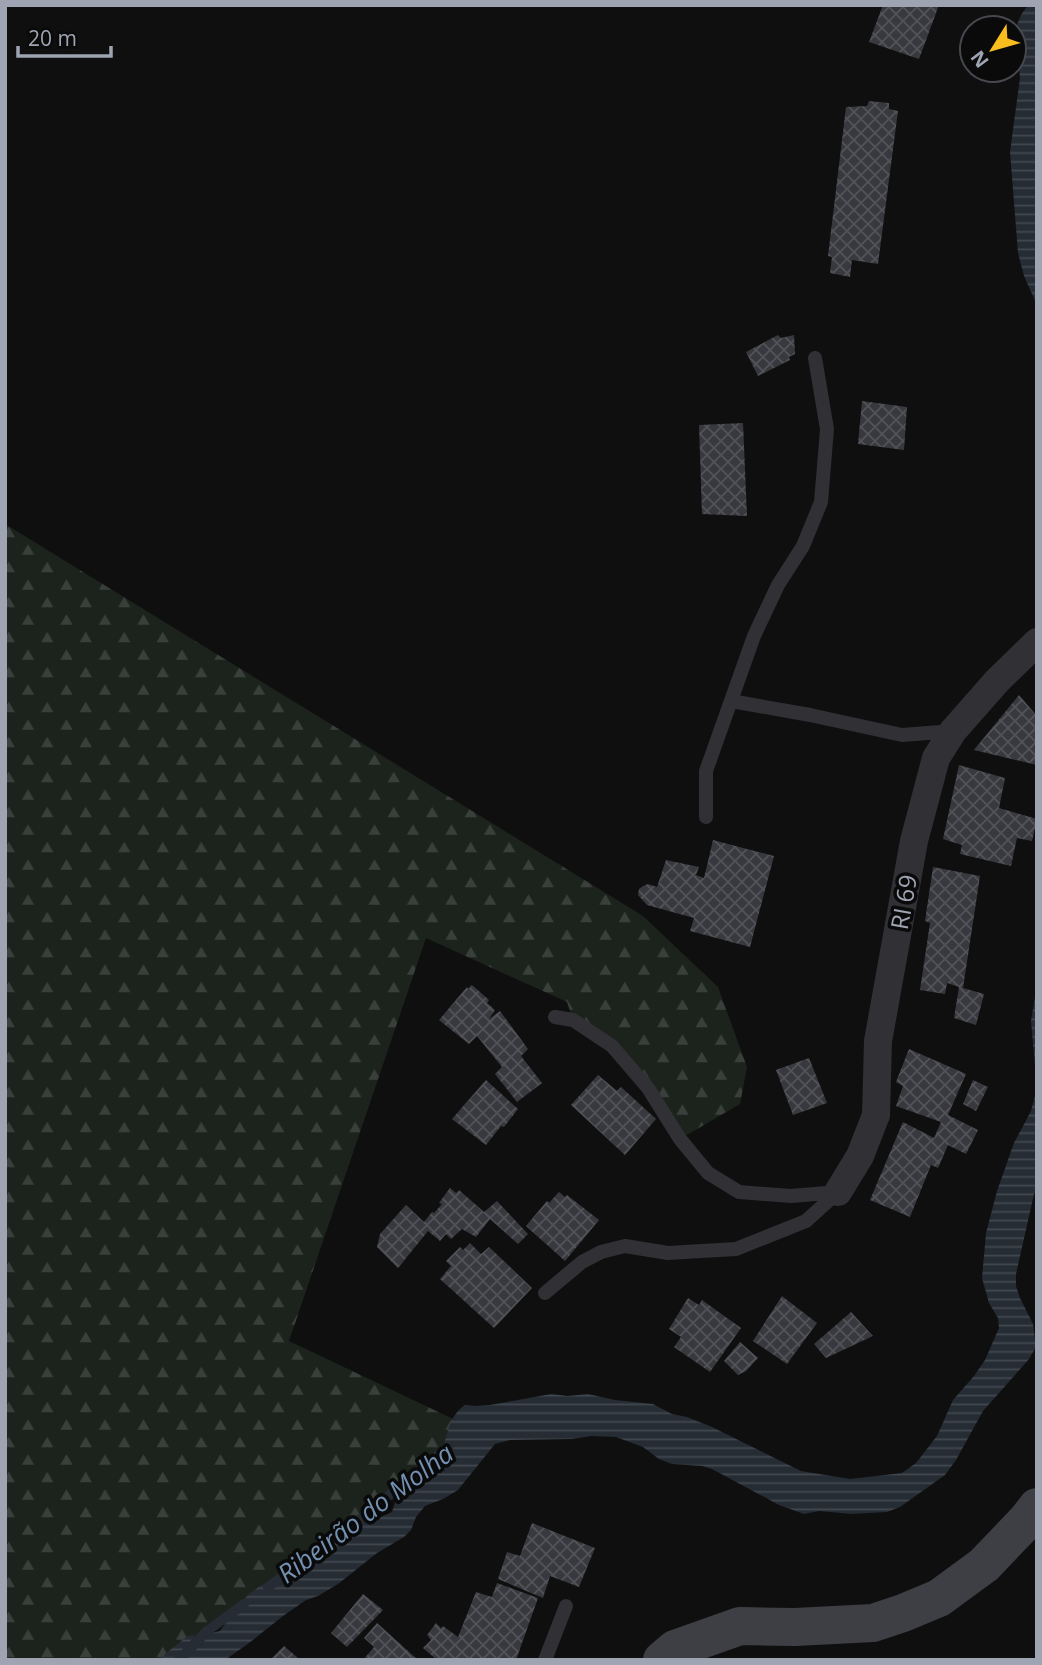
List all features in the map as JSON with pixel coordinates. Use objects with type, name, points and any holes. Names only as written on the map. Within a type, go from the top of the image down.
[{"type":"street","name":"RI 69","points":[[838,1192],[860,1156],[876,1115],[878,1041],[914,841],[936,758],[953,731],[997,681],[1037,642]]},
{"type":"street","points":[[662,1660],[675,1649],[740,1626],[795,1627],[873,1623],[903,1613],[939,1598],[984,1564],[1037,1507]]},
{"type":"lane","points":[[705,817],[706,771],[754,636],[778,585],[803,546],[821,502],[827,429],[815,358]]},
{"type":"lane","points":[[732,701],[902,735],[953,731]]},
{"type":"lane","points":[[555,1017],[573,1020],[612,1046],[648,1088],[680,1139],[708,1173],[739,1192],[791,1196],[838,1192]]},
{"type":"lane","points":[[545,1293],[582,1262],[601,1252],[625,1246],[668,1253],[736,1249],[806,1221],[838,1192]]},
{"type":"lane","points":[[545,1660],[566,1605]]},
{"type":"green space","points":[[5,524],[643,916],[718,987],[747,1067],[740,1104],[680,1139],[648,1088],[573,1020],[567,1002],[426,938],[289,1341],[470,1427],[354,1525],[207,1631],[179,1660],[5,1660]]},
{"type":"shaded area","points":[[1028,5],[1037,5],[1037,305],[1024,276],[1018,253],[1010,152],[1019,84],[1028,84],[1028,14],[1022,14]]},
{"type":"shaded area","points":[[1037,985],[1037,1088],[1031,1021]]},
{"type":"shaded area","points":[[1037,1088],[1037,1190],[1016,1274],[1020,1298],[1033,1324],[1036,1347],[1029,1359],[983,1411],[945,1475],[900,1507],[887,1512],[852,1514],[819,1511],[804,1514],[779,1505],[712,1469],[672,1464],[659,1459],[643,1447],[616,1437],[510,1440],[495,1444],[458,1490],[425,1506],[404,1537],[377,1553],[338,1584],[306,1600],[225,1660],[160,1660],[189,1635],[198,1636],[220,1631],[250,1593],[264,1584],[294,1573],[320,1542],[331,1534],[392,1512],[403,1485],[437,1459],[450,1424],[465,1405],[490,1405],[551,1394],[588,1394],[653,1404],[672,1414],[712,1427],[801,1471],[850,1479],[902,1473],[916,1463],[937,1436],[953,1400],[985,1360],[999,1328],[998,1318],[989,1303],[982,1278],[986,1233],[997,1191],[1014,1143],[1031,1111]]},
{"type":"building","points":[[883,5],[939,5],[919,59],[869,42]]},
{"type":"building","points":[[869,101],[889,103],[889,109],[898,111],[878,264],[852,260],[850,277],[830,273],[832,257],[828,256],[846,107],[867,106]]},
{"type":"building","points":[[778,335],[781,338],[794,335],[795,354],[789,357],[790,360],[758,376],[746,352]]},
{"type":"building","points":[[862,401],[907,407],[904,450],[858,444]]},
{"type":"building","points":[[743,423],[747,516],[702,514],[699,425]]},
{"type":"building","points":[[1019,695],[1037,716],[1037,765],[974,750]]},
{"type":"building","points":[[959,765],[1005,778],[999,808],[1037,819],[1032,841],[1017,838],[1011,866],[960,854],[962,845],[943,839]]},
{"type":"building","points":[[713,840],[774,856],[750,947],[690,931],[694,918],[647,905],[638,895],[643,886],[648,884],[657,887],[666,860],[699,867],[696,875],[704,878]]},
{"type":"building","points":[[933,867],[980,876],[963,988],[984,994],[976,1025],[954,1018],[959,987],[947,983],[945,994],[920,990],[930,923],[925,921]]},
{"type":"building","points":[[472,985],[489,1000],[487,1003],[495,1010],[489,1019],[500,1011],[528,1049],[521,1056],[542,1083],[517,1102],[495,1074],[502,1067],[477,1036],[469,1044],[439,1020],[467,987],[468,989]]},
{"type":"building","points":[[909,1049],[966,1074],[948,1115],[978,1130],[966,1154],[948,1145],[938,1168],[931,1165],[910,1217],[870,1200],[903,1122],[934,1138],[941,1122],[896,1106],[903,1086],[896,1082]]},
{"type":"building","points":[[809,1058],[827,1103],[793,1115],[776,1070]]},
{"type":"building","points":[[598,1075],[617,1091],[621,1087],[656,1119],[625,1155],[571,1105]]},
{"type":"building","points":[[486,1080],[518,1109],[486,1145],[452,1119]]},
{"type":"building","points":[[973,1080],[988,1087],[976,1111],[963,1104]]},
{"type":"building","points":[[450,1188],[456,1193],[459,1190],[484,1212],[497,1201],[528,1234],[518,1244],[490,1219],[476,1237],[462,1229],[451,1239],[446,1234],[440,1241],[428,1231],[398,1268],[377,1247],[380,1234],[406,1205],[424,1222],[442,1204],[439,1203]]},
{"type":"building","points":[[559,1192],[565,1197],[567,1195],[599,1220],[565,1261],[526,1226],[547,1201],[549,1203]]},
{"type":"building","points":[[470,1243],[481,1254],[489,1247],[532,1288],[494,1328],[440,1279],[451,1266],[446,1261],[460,1247],[463,1250]]},
{"type":"building","points":[[782,1296],[817,1323],[787,1364],[753,1341]]},
{"type":"building","points":[[688,1298],[699,1305],[702,1300],[741,1328],[710,1372],[674,1347],[681,1337],[669,1329]]},
{"type":"building","points":[[851,1312],[873,1336],[826,1358],[814,1344]]},
{"type":"building","points":[[740,1342],[758,1358],[746,1371],[738,1375],[724,1361]]},
{"type":"building","points":[[532,1523],[595,1548],[579,1587],[550,1576],[543,1598],[498,1579],[507,1552],[520,1556]]},
{"type":"building","points":[[497,1583],[538,1598],[516,1660],[437,1660],[423,1648],[431,1640],[427,1635],[436,1623],[458,1637],[476,1592],[492,1597]]},
{"type":"building","points":[[363,1594],[383,1610],[347,1647],[331,1633]]},
{"type":"building","points":[[377,1623],[418,1660],[363,1660],[374,1647],[364,1638]]},
{"type":"building","points":[[284,1646],[298,1658],[297,1660],[272,1658]]},
{"type":"waterway","name":"Ribeirão do Molha","points":[[342,1534],[449,1446]]},
{"type":"waterway","name":"Ribeirão do Molha","points":[[268,1587],[321,1549]]},
{"type":"waterway","name":"Ribeirão do Molha","points":[[179,1660],[207,1631],[244,1604]]}]
